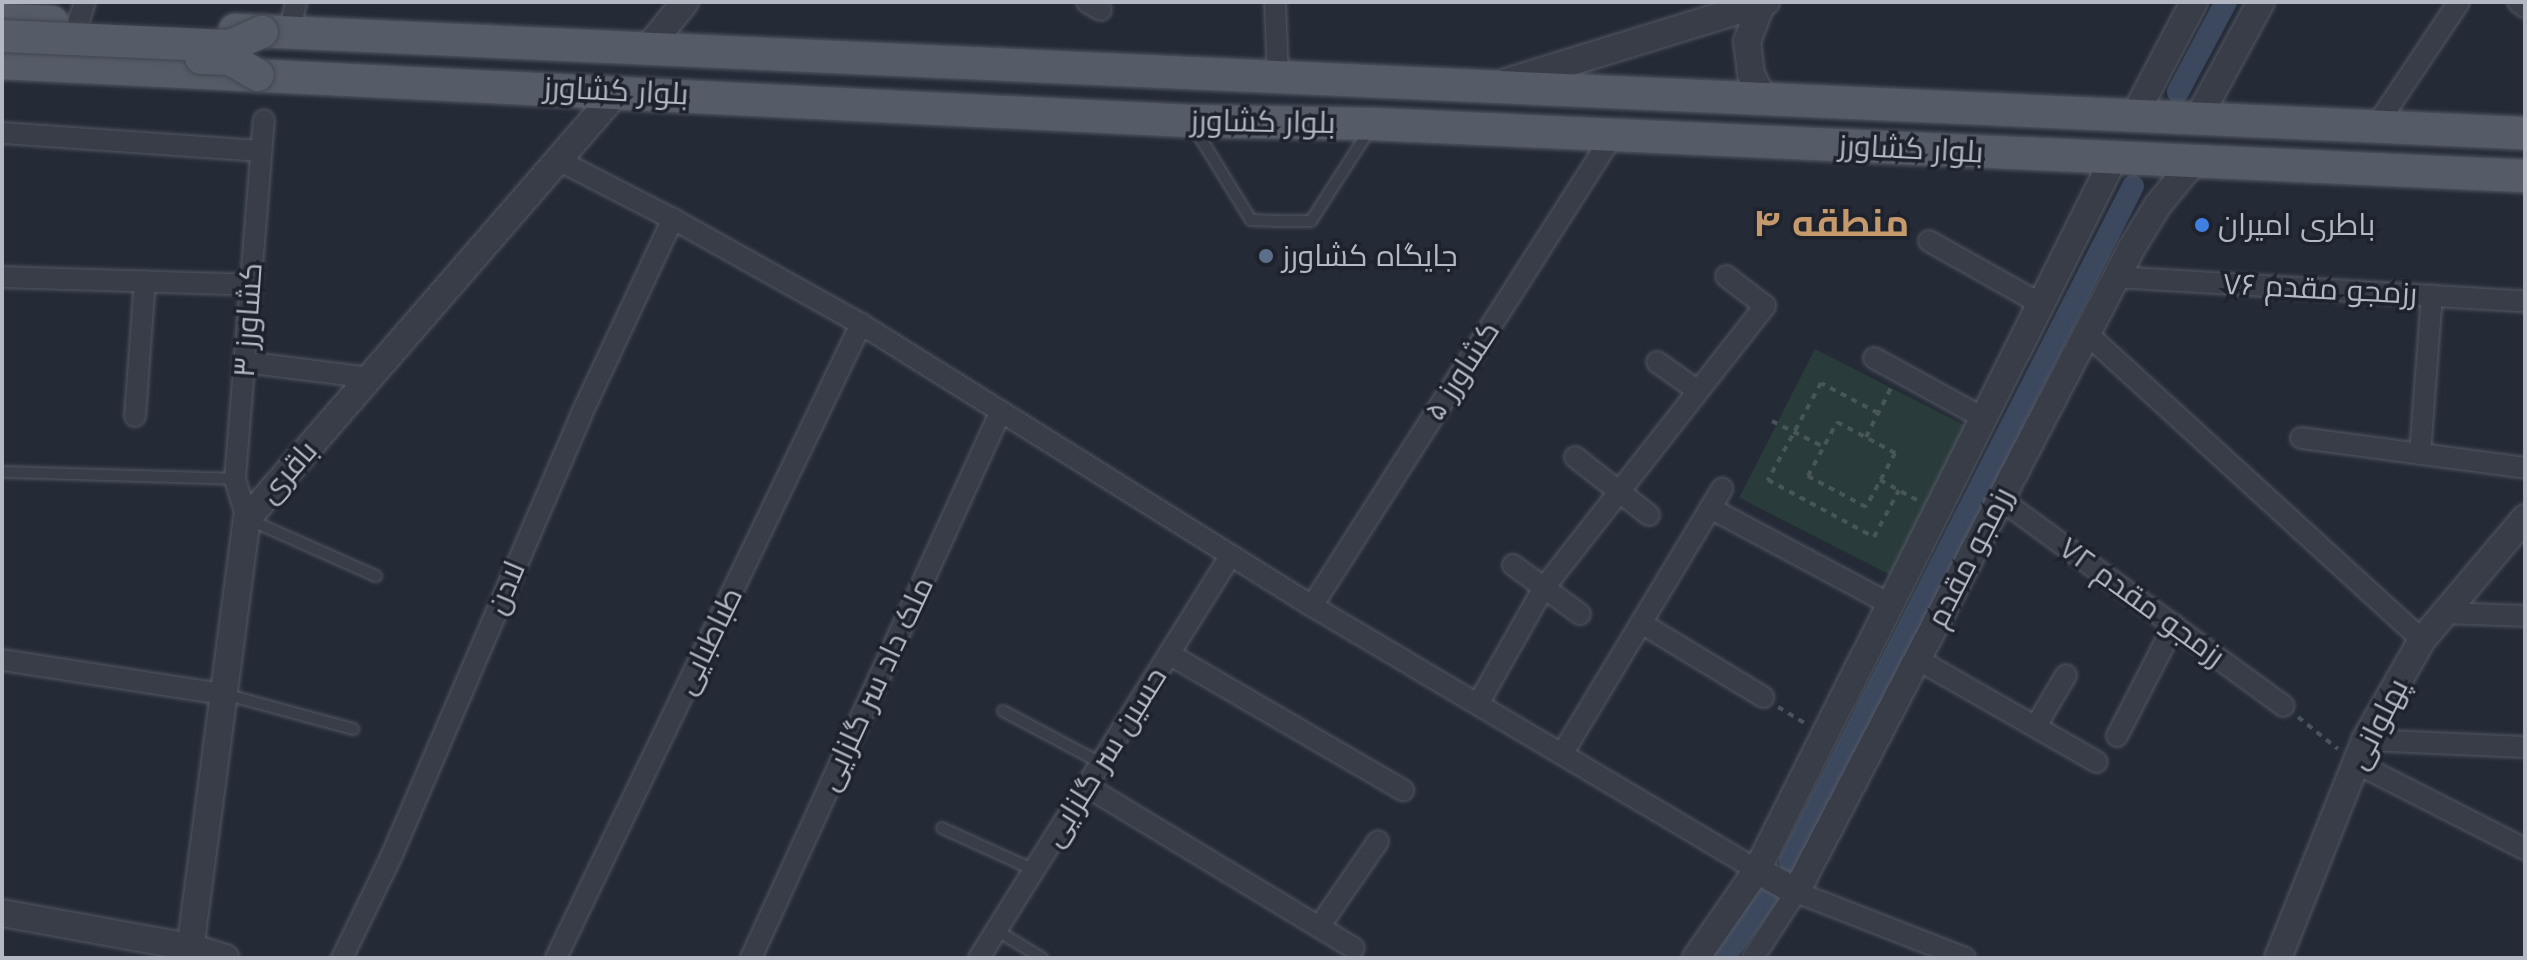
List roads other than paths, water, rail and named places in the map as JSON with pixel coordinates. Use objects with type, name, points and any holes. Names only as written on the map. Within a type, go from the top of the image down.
[{"type":"main road","name":"بلوار کشاورز","points":[[2,20],[82,13],[282,22],[647,49],[2525,133]]},
{"type":"main road","points":[[2,36],[230,46],[282,22]]},
{"type":"main road","points":[[2,50],[230,59],[258,75]]},
{"type":"main road","name":"بلوار کشاورز","points":[[2,63],[1190,121],[1373,124],[2525,176]]},
{"type":"main road","points":[[2373,170],[2376,126]]},
{"type":"street","points":[[647,49],[685,2]]},
{"type":"street","points":[[1275,2],[1278,77]]},
{"type":"street","points":[[2134,116],[2194,2]]},
{"type":"street","points":[[2198,118],[2261,2]]},
{"type":"street","points":[[2376,126],[2459,2]]},
{"type":"street","points":[[2518,2],[2525,7]]},
{"type":"street","points":[[1494,86],[1763,3]]},
{"type":"street","points":[[1763,3],[1747,41],[1751,74],[1763,99]]},
{"type":"street","name":"باقری","points":[[189,952],[247,519],[618,91]]},
{"type":"street","name":"کشاورز ۳","points":[[247,519],[235,479],[264,120]]},
{"type":"street","points":[[2,133],[261,151]]},
{"type":"street","name":"کشاورز ۵","points":[[1312,606],[1613,135]]},
{"type":"street","name":"رزمجو مقدم","points":[[1696,958],[1757,870],[2114,158]]},
{"type":"street","points":[[558,160],[673,219],[861,324],[1312,606],[1757,870],[1796,892],[1965,958]]},
{"type":"street","name":"رزمجو مقدم","points":[[1753,958],[1796,892],[2116,277],[2158,205],[2194,161]]},
{"type":"street","name":"لادن","points":[[342,958],[391,857],[581,415],[673,219]]},
{"type":"street","points":[[1929,241],[2041,304]]},
{"type":"street","points":[[1478,704],[1543,589],[1765,306],[1726,276]]},
{"type":"street","points":[[2,277],[250,285]]},
{"type":"street","name":"رزمجو مقدم ۷۶","points":[[2116,277],[2525,301]]},
{"type":"street","points":[[135,416],[145,281]]},
{"type":"street","points":[[2420,454],[2432,295]]},
{"type":"street","name":"طباطبایی","points":[[556,958],[861,324]]},
{"type":"street","points":[[2086,333],[2422,640]]},
{"type":"street","points":[[1874,358],[1983,418]]},
{"type":"street","points":[[244,362],[370,378]]},
{"type":"street","points":[[1657,362],[1698,391]]},
{"type":"street","name":"ملک داد سر گلزایی","points":[[751,958],[1001,411]]},
{"type":"street","points":[[2301,438],[2525,468]]},
{"type":"street","points":[[1575,457],[1649,515]]},
{"type":"street","points":[[1562,754],[1722,489]]},
{"type":"street","name":"رزمجو مقدم ۷۲","points":[[2000,499],[2284,706]]},
{"type":"street","points":[[1710,508],[1890,604]]},
{"type":"street","name":"پهلوانی","points":[[2278,958],[2360,752],[2422,640],[2525,518]]},
{"type":"street","name":"حسین سر گلزایی","points":[[979,958],[1231,555]]},
{"type":"street","points":[[1513,565],[1580,614]]},
{"type":"street","points":[[2445,613],[2525,616]]},
{"type":"street","points":[[1641,623],[1763,697]]},
{"type":"street","points":[[2117,736],[2174,625]]},
{"type":"street","points":[[1169,654],[1403,790]]},
{"type":"street","points":[[1917,659],[2097,762]]},
{"type":"street","points":[[2,660],[222,694]]},
{"type":"street","points":[[2036,726],[2066,675]]},
{"type":"street","points":[[2360,752],[2525,747]]},
{"type":"street","points":[[2360,752],[2525,849]]},
{"type":"street","points":[[1086,786],[1354,948]]},
{"type":"street","points":[[1319,927],[1378,841]]},
{"type":"street","points":[[2,913],[225,958]]},
{"type":"lane","points":[[1190,121],[1251,220],[1277,221],[1311,221],[1373,124]]},
{"type":"lane","points":[[2,472],[235,479]]},
{"type":"lane","points":[[247,519],[376,576]]},
{"type":"lane","points":[[222,694],[353,729]]},
{"type":"lane","points":[[1003,711],[1101,763]]},
{"type":"lane","points":[[942,828],[1034,870]]},
{"type":"lane","points":[[996,930],[1042,958]]},
{"type":"waterway","points":[[2178,92],[2226,2]]},
{"type":"waterway","points":[[1790,861],[2133,186]]},
{"type":"waterway","points":[[1724,958],[1767,898]]},
{"type":"place","name":"باطری امیران","points":[[2202,225]]},
{"type":"place","name":"جایگاه کشاورز","points":[[1266,256]]},
{"type":"district","name":"منطقه ۴","points":[[1831,223]]}]
